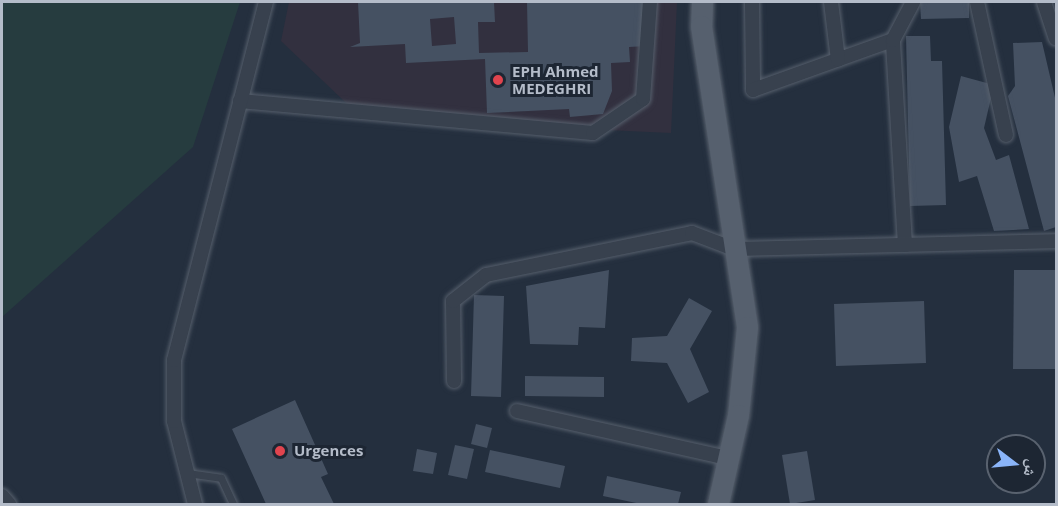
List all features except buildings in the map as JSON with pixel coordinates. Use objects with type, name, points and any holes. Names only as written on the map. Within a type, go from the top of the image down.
[{"type":"main road","points":[[702,2],[701,26],[747,327],[738,415],[718,504]]},
{"type":"street","points":[[195,504],[174,422],[174,360],[266,2]]},
{"type":"street","points":[[240,101],[594,133],[643,99],[650,2]]},
{"type":"street","points":[[752,2],[753,90],[893,40]]},
{"type":"street","points":[[831,2],[838,60]]},
{"type":"street","points":[[905,244],[893,40],[913,2]]},
{"type":"street","points":[[977,2],[1006,135]]},
{"type":"street","points":[[1044,2],[1056,38]]},
{"type":"street","points":[[454,381],[453,301],[486,275],[692,233],[734,249],[1056,241]]},
{"type":"street","points":[[517,411],[728,458]]},
{"type":"street","points":[[2,496],[9,504]]},
{"type":"lane","points":[[187,473],[221,478],[233,504]]},
{"type":"shaded area","name":"EPH Ahmed MEDEGHRI","points":[[289,2],[677,2],[671,133],[363,119],[281,41]]},
{"type":"green space","points":[[2,2],[240,2],[193,147],[2,317]]},
{"type":"place","name":"EPH Ahmed MEDEGHRI","points":[[498,80]]},
{"type":"place","name":"Urgences","points":[[280,451]]}]
